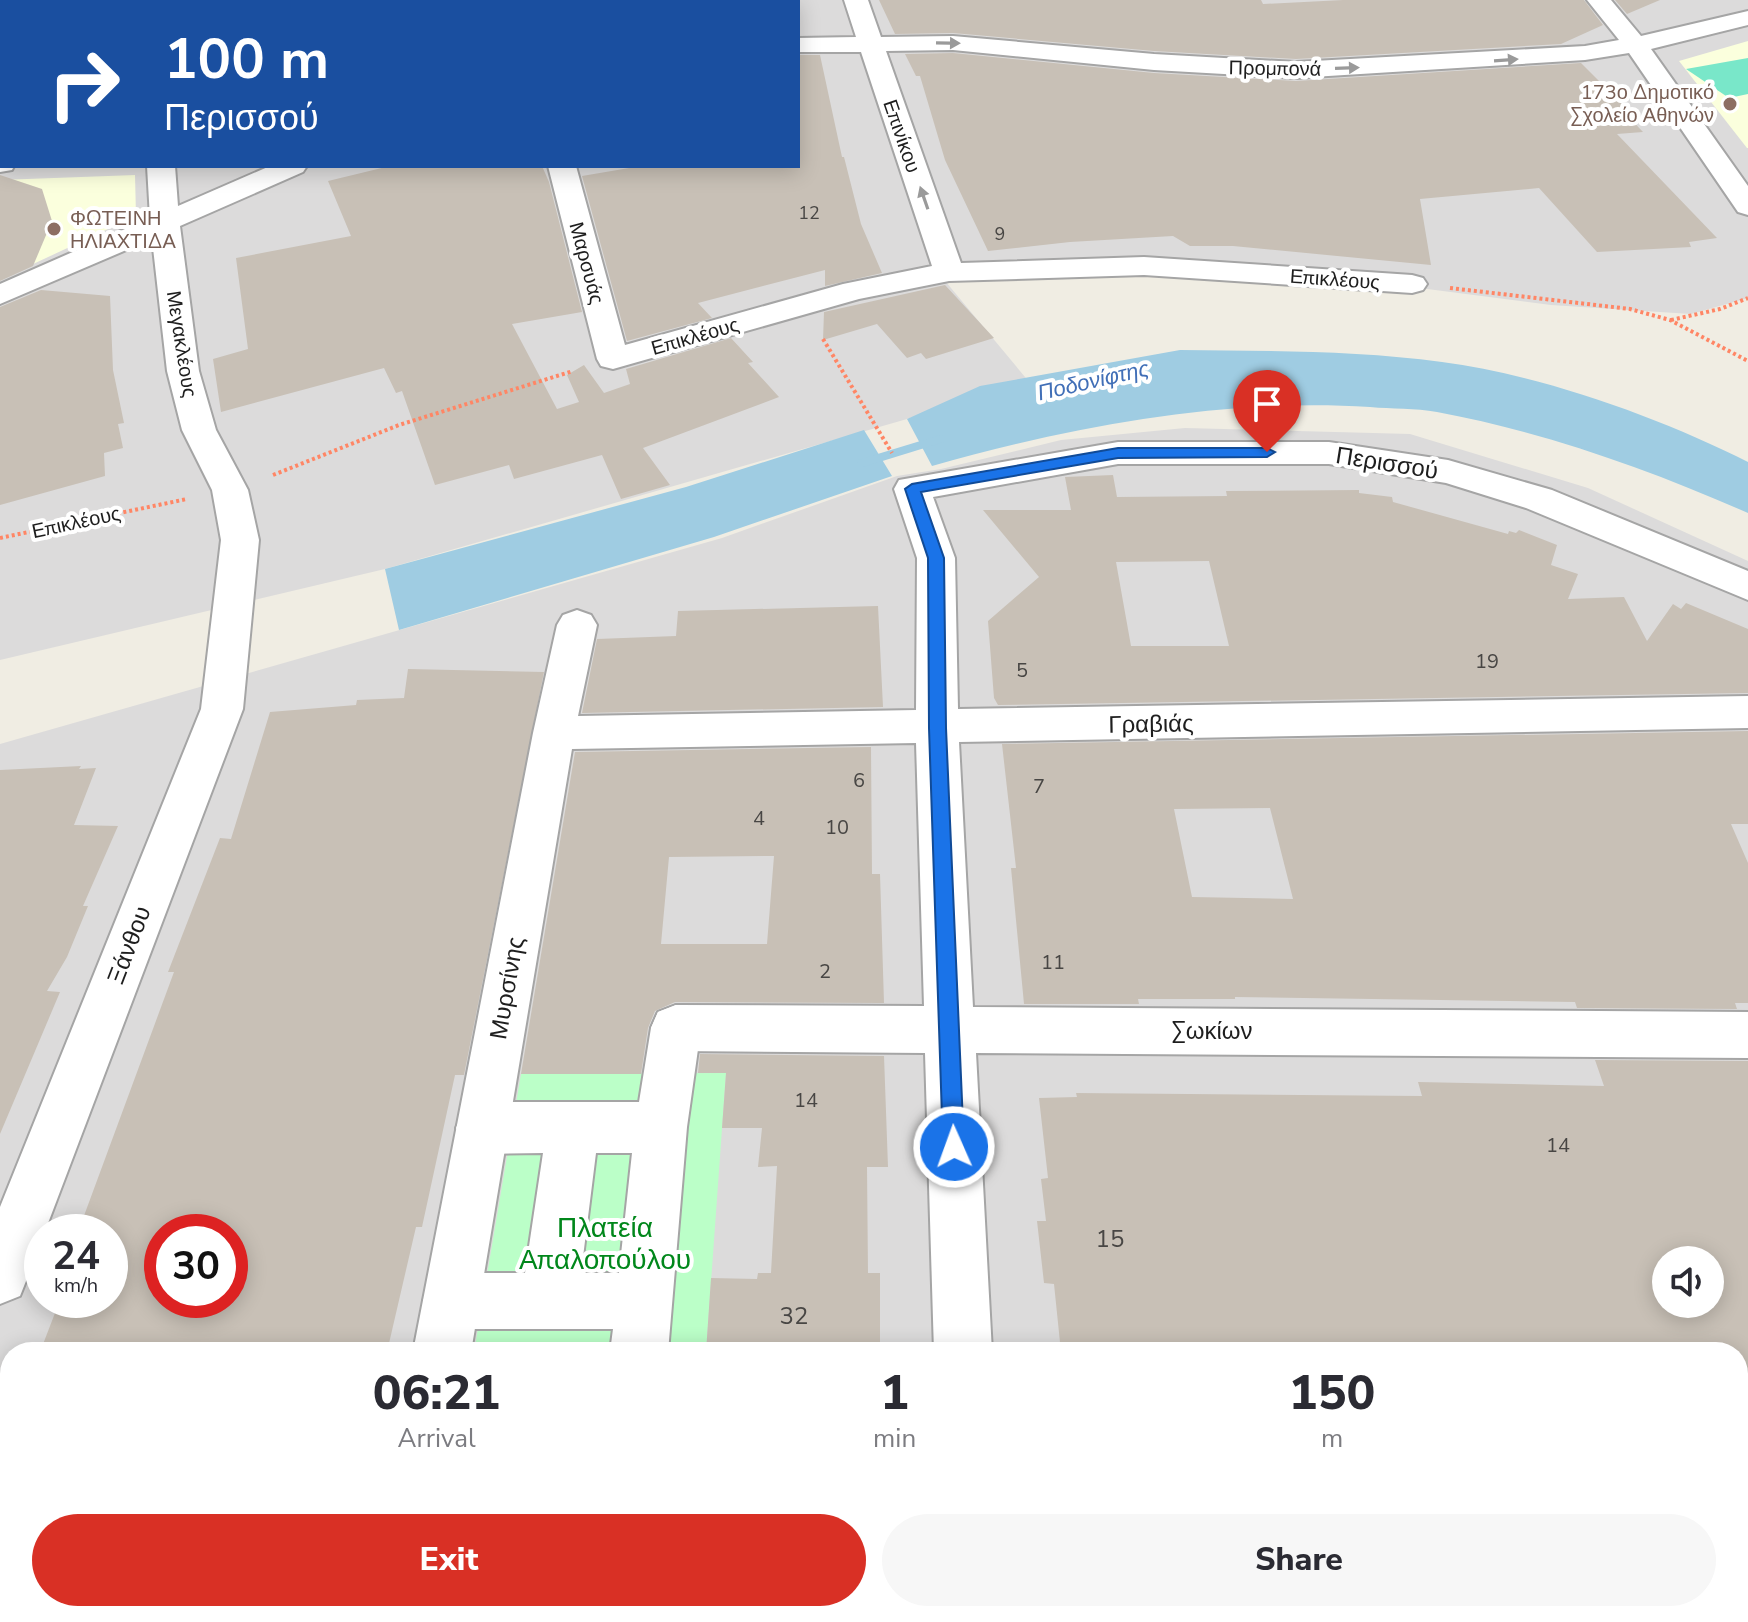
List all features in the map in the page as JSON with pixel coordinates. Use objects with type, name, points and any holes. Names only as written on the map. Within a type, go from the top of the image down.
[{"type":"street","name":"Επινίκου","points":[[856,0],[949,272]]},
{"type":"street","points":[[1599,0],[1635,44],[1748,206]]},
{"type":"street","name":"Προμπονά","points":[[800,45],[953,43],[1154,62],[1296,70],[1539,58],[1744,23]]},
{"type":"street","name":"Μεγακλέους","points":[[161,168],[183,371],[199,430],[230,490],[240,540],[233,608]]},
{"type":"street","points":[[0,295],[289,168]]},
{"type":"street","name":"Μαρσυάς","points":[[563,168],[613,359]]},
{"type":"street","name":"Επικλέους","points":[[613,359],[854,291],[949,272],[1144,266],[1412,284]]},
{"type":"street","name":"Περισσού","points":[[912,489],[1118,453],[1329,453],[1448,472],[1539,499],[1748,586]]},
{"type":"street","points":[[912,489],[936,558],[937,728],[963,1342]]},
{"type":"street","name":"Ξάνθου","points":[[0,1276],[222,709],[233,608]]},
{"type":"street","name":"Μυρσίνης","points":[[446,1326],[554,733],[577,625]]},
{"type":"street","name":"Γραβιάς","points":[[554,733],[1748,712]]},
{"type":"street","name":"Σωκίων","points":[[661,1127],[676,1028],[1748,1035]]},
{"type":"street","points":[[446,1326],[549,1301],[642,1326],[661,1127],[482,1128]]},
{"type":"street","points":[[549,1301],[573,1128]]},
{"type":"path","points":[[1412,284],[1630,309],[1670,320],[1748,361]]},
{"type":"path","points":[[1670,320],[1720,309],[1748,298]]},
{"type":"path","points":[[819,333],[866,407],[912,489]]},
{"type":"path","name":"Επικλέους","points":[[0,538],[230,490],[319,459],[399,425],[613,359]]},
{"type":"shaded area","points":[[800,0],[1748,0],[1748,298],[1691,314],[1551,305],[1350,279],[1134,269],[941,276],[1030,383],[970,396],[907,419],[385,569],[0,660],[0,168],[800,168]]},
{"type":"shaded area","name":"173ο Δημοτικό Σχολείο Αθηνών","points":[[1748,41],[1748,148],[1747,148],[1679,61]]},
{"type":"shaded area","name":"ΦΩΤΕΙΝΗ ΗΛΙΑΧΤΙΔΑ","points":[[135,175],[136,216],[16,272],[0,180]]},
{"type":"shaded area","points":[[1185,428],[1410,434],[1588,488],[1748,561],[1748,1342],[0,1342],[0,744],[722,538],[897,476],[941,469],[1061,440]]},
{"type":"green space","points":[[1748,58],[1748,94],[1729,98],[1686,69]]},
{"type":"green space","name":"Πλατεία Απαλοπούλου","points":[[726,1073],[707,1342],[476,1342],[521,1074]]},
{"type":"water","points":[[1180,350],[1311,352],[1409,358],[1480,368],[1559,387],[1677,429],[1748,462],[1748,513],[1672,481],[1556,441],[1429,411],[1315,405],[1204,411],[1094,427],[932,466],[907,419],[980,386]]},
{"type":"water","points":[[864,430],[892,476],[714,537],[399,630],[385,569],[686,487]]},
{"type":"building","points":[[879,0],[1261,0],[1263,4],[1343,0],[1584,0],[1603,25],[1561,44],[1296,59],[1154,51],[953,33],[895,34]]},
{"type":"building","points":[[1615,0],[1660,0],[1627,14]]},
{"type":"building","points":[[953,53],[1154,73],[1296,81],[1581,63],[1631,113],[1625,113],[1643,132],[1617,134],[1717,238],[1689,242],[1691,247],[1597,252],[1539,188],[1420,199],[1431,265],[1233,246],[1190,246],[1173,236],[988,251],[945,160],[920,76],[916,76],[905,54]]},
{"type":"building","points":[[800,55],[820,55],[842,157],[861,224],[882,273],[825,286],[825,270],[698,303],[712,318],[627,341],[582,176],[629,168],[800,168]]},
{"type":"building","points":[[382,168],[543,168],[582,312],[512,324],[557,409],[579,402],[567,375],[584,365],[604,393],[630,384],[626,369],[731,338],[753,362],[748,363],[779,397],[643,448],[670,485],[621,499],[602,455],[514,479],[509,465],[435,485],[402,391],[396,393],[384,368],[221,412],[213,359],[248,349],[236,258],[351,236],[328,181]]},
{"type":"building","points":[[0,175],[42,189],[52,221],[33,266],[0,281]]},
{"type":"building","points":[[945,285],[994,338],[926,359],[921,353],[907,358],[877,324],[823,340],[824,312]]},
{"type":"building","points":[[41,290],[110,296],[113,370],[124,423],[118,424],[123,448],[104,453],[105,476],[0,505],[0,307]]},
{"type":"building","points":[[1113,475],[1117,497],[1227,496],[1226,491],[1359,490],[1359,493],[1392,497],[1393,502],[1508,534],[1509,531],[1516,533],[1519,530],[1557,545],[1551,565],[1578,574],[1568,599],[1624,597],[1647,641],[1673,604],[1681,609],[1686,603],[1748,629],[1748,693],[998,705],[994,698],[988,621],[1039,577],[983,510],[1071,510],[1065,477]],"holes":[[[1209,561],[1229,646],[1131,646],[1116,562]]]},
{"type":"building","points":[[878,606],[883,707],[582,713],[597,639],[676,636],[678,611]]},
{"type":"building","points":[[408,669],[544,672],[464,1075],[455,1075],[422,1227],[416,1227],[389,1342],[44,1342],[53,1318],[128,1318],[128,1214],[85,1214],[174,972],[168,972],[220,838],[231,839],[270,712],[356,705],[357,700],[404,698]]},
{"type":"building","points":[[1748,731],[1748,824],[1731,824],[1748,863],[1748,1003],[1735,1003],[1737,1009],[1577,1008],[1575,1002],[1235,997],[1138,999],[1139,1004],[1024,1004],[1011,868],[1016,868],[1002,744]],"holes":[[[1270,808],[1293,899],[1192,897],[1174,809]]]},
{"type":"building","points":[[871,747],[872,874],[880,874],[884,1003],[675,1002],[655,1011],[648,1028],[641,1074],[521,1074],[575,752]],"holes":[[[774,856],[767,944],[661,944],[669,857]]]},
{"type":"building","points":[[81,766],[79,769],[96,768],[74,825],[118,826],[83,906],[88,906],[67,957],[47,991],[60,992],[0,1134],[0,770]]},
{"type":"building","points":[[700,1054],[884,1056],[888,1167],[867,1167],[868,1273],[880,1273],[880,1342],[707,1342],[711,1278],[757,1279],[758,1273],[771,1273],[777,1166],[758,1167],[762,1128],[722,1128],[726,1073],[698,1073]]},
{"type":"building","points":[[1595,1060],[1748,1061],[1748,1342],[1060,1342],[1054,1284],[1044,1283],[1037,1221],[1046,1221],[1041,1179],[1048,1178],[1039,1098],[1077,1097],[1076,1093],[1422,1096],[1418,1082],[1604,1086]]},
{"type":"waterway","name":"Ποδονίφτης","points":[[863,463],[940,439]]},
{"type":"place","name":"173ο Δημοτικό Σχολείο Αθηνών","points":[[1730,104]]},
{"type":"place","name":"ΦΩΤΕΙΝΗ ΗΛΙΑΧΤΙΔΑ","points":[[54,229]]},
{"type":"route","points":[[954,1147],[937,728],[936,558],[912,489],[1118,453],[1267,452]]}]
